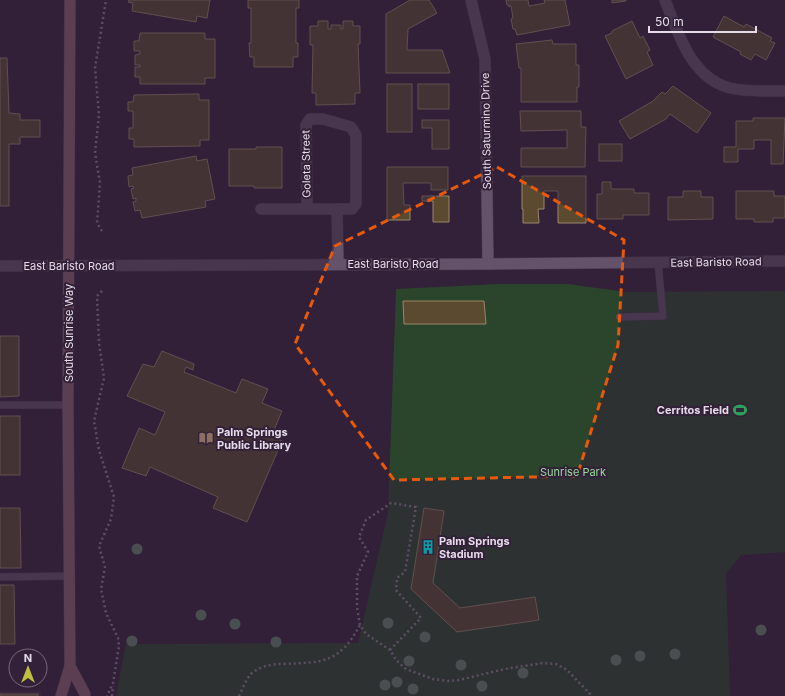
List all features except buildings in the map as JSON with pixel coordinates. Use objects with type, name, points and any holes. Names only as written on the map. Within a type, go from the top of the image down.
[{"type":"main road","name":"South Sunrise Way","points":[[61,696],[70,666],[68,405],[70,0]]},
{"type":"main road","name":"South Sunrise Way","points":[[70,666],[85,696]]},
{"type":"street","name":"South Saturmino Drive","points":[[471,0],[485,59],[488,264]]},
{"type":"street","points":[[665,0],[681,40],[692,61],[713,81],[729,88],[752,91],[785,92]]},
{"type":"street","name":"Goleta Street","points":[[261,209],[307,209],[337,209],[352,209],[356,204],[356,135],[351,127],[323,119],[310,119],[306,125],[307,209]]},
{"type":"street","points":[[337,209],[338,264]]},
{"type":"street","name":"East Baristo Road","points":[[0,266],[785,261]]},
{"type":"lane","points":[[620,317],[663,316],[658,262]]},
{"type":"lane","points":[[0,405],[68,405]]},
{"type":"lane","points":[[0,577],[70,576]]},
{"type":"path","points":[[102,231],[97,223],[100,183],[95,152],[99,115],[95,68],[106,0]]},
{"type":"path","points":[[102,291],[97,296],[97,304],[99,344],[104,378],[94,421],[99,450],[114,497],[111,519],[99,546],[105,567],[101,589],[106,613],[118,638],[119,646],[112,696]]},
{"type":"path","points":[[390,650],[421,618],[396,590],[396,578],[405,572],[416,507],[391,503],[366,520],[359,537],[368,552],[357,576],[360,625],[366,634],[390,650],[396,660],[406,669],[433,679],[448,681],[459,680],[505,669],[543,663],[556,664],[567,670],[592,696]]},
{"type":"path","points":[[239,696],[250,675],[269,665],[316,662],[333,658],[344,649],[353,638],[360,625]]},
{"type":"path","points":[[107,696],[113,683]]},
{"type":"highlighted area","points":[[497,167],[624,240],[618,345],[577,476],[394,480],[295,344],[335,246]]},
{"type":"shaded area","points":[[0,691],[41,691],[41,696],[0,696]]},
{"type":"green space","name":"Sunrise Park","points":[[498,284],[568,284],[626,292],[785,291],[785,552],[741,555],[726,574],[730,696],[116,696],[126,644],[358,643],[388,513],[396,289]]},
{"type":"place","name":"Cerritos Field","points":[[740,410]]},
{"type":"place","name":"Palm Springs Public Library","points":[[206,438]]},
{"type":"place","name":"Palm Springs Stadium","points":[[428,547]]}]
